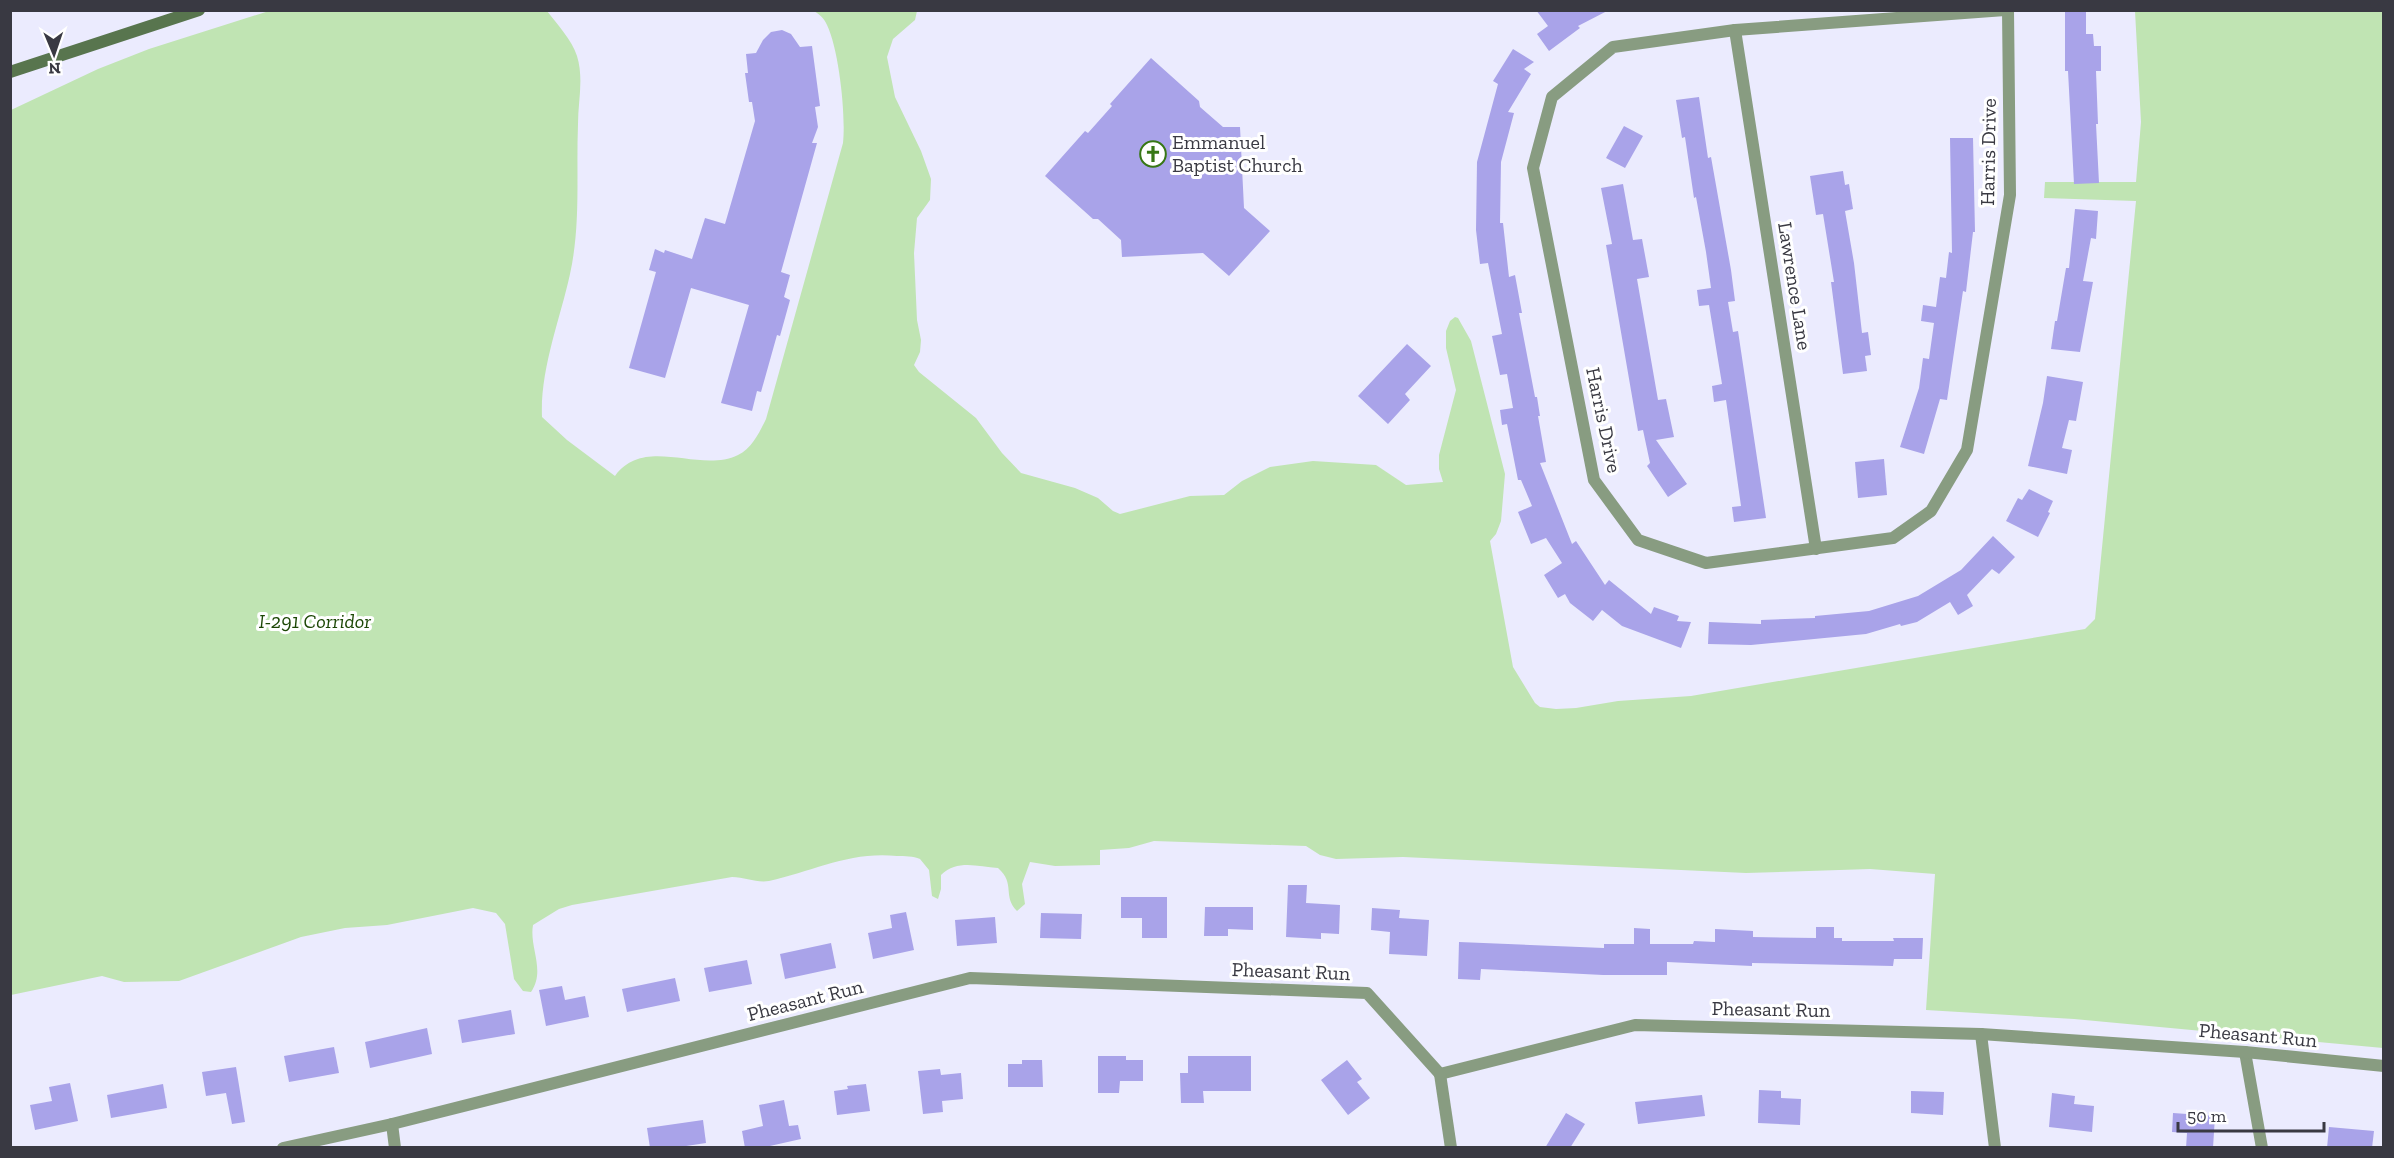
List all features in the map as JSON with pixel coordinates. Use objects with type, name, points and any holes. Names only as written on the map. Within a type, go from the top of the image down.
[{"type":"main road","points":[[10,72],[199,10]]},
{"type":"street","name":"Harris Drive","points":[[2006,10],[2010,195],[1966,450],[1931,511],[1893,538],[1706,563],[1638,540],[1594,480],[1533,168],[1552,97],[1613,47],[1735,30],[2006,10]]},
{"type":"street","name":"Lawrence Lane","points":[[1735,30],[1816,549]]},
{"type":"street","name":"Pheasant Run","points":[[283,1148],[392,1124],[970,978],[1367,993],[1440,1074],[1635,1025],[1981,1034],[2245,1052],[2384,1066]]},
{"type":"street","points":[[1981,1034],[1995,1148]]},
{"type":"street","points":[[2245,1052],[2262,1148]]},
{"type":"street","points":[[1440,1074],[1451,1148]]},
{"type":"street","points":[[392,1124],[395,1148]]},
{"type":"green space","name":"I-291 Corridor","points":[[269,11],[547,11],[564,32],[575,50],[580,73],[576,237],[570,274],[547,363],[542,417],[567,440],[615,476],[627,464],[641,458],[657,456],[707,461],[723,460],[743,452],[755,439],[766,419],[843,143],[842,100],[835,50],[826,23],[814,11],[917,11],[915,20],[893,39],[887,57],[895,97],[921,151],[931,179],[930,200],[917,218],[914,253],[917,320],[921,340],[920,352],[914,365],[919,372],[976,418],[1002,453],[1021,473],[1075,488],[1098,498],[1120,514],[1190,496],[1224,495],[1242,481],[1270,467],[1313,461],[1376,465],[1406,485],[1443,482],[1439,469],[1439,455],[1456,390],[1446,348],[1446,331],[1450,321],[1455,317],[1458,318],[1471,341],[1505,474],[1501,521],[1496,534],[1490,541],[1513,667],[1535,703],[1540,707],[1556,709],[1618,701],[1691,696],[2085,629],[2095,619],[2136,201],[2044,198],[2045,182],[2136,182],[2141,122],[2135,11],[2383,11],[2383,1048],[2074,1019],[1926,1010],[1935,874],[1870,869],[1746,873],[1403,857],[1336,859],[1320,855],[1306,846],[1154,841],[1129,848],[1100,850],[1100,865],[1055,866],[1030,862],[1022,884],[1025,904],[1017,911],[1010,900],[1006,879],[998,868],[961,865],[948,870],[941,875],[938,899],[932,896],[929,870],[920,859],[909,856],[880,855],[848,859],[769,881],[732,877],[572,905],[559,909],[533,925],[537,975],[531,992],[523,991],[514,979],[505,924],[496,913],[473,908],[387,925],[345,928],[301,937],[179,981],[124,982],[102,976],[11,995],[11,110],[98,69],[149,49]]},
{"type":"building","points":[[1536,10],[1609,10],[1578,26],[1580,28],[1549,51],[1537,34],[1548,26]]},
{"type":"building","points":[[2065,10],[2086,10],[2086,34],[2093,34],[2094,46],[2101,46],[2101,71],[2096,71],[2099,183],[2074,184],[2068,71],[2065,71]]},
{"type":"building","points":[[782,30],[791,34],[800,47],[812,46],[820,106],[815,107],[818,127],[812,143],[817,143],[781,272],[790,275],[784,297],[790,300],[780,336],[777,335],[761,392],[757,391],[752,411],[721,403],[749,305],[691,288],[665,378],[629,368],[656,272],[649,270],[655,249],[692,259],[705,218],[725,224],[755,121],[752,102],[749,102],[745,73],[748,73],[746,54],[756,53],[763,40],[771,32]]},
{"type":"building","points":[[1513,49],[1534,62],[1524,69],[1531,74],[1508,112],[1514,113],[1501,162],[1500,223],[1503,223],[1509,277],[1515,275],[1522,313],[1519,313],[1535,397],[1537,397],[1546,462],[1540,463],[1572,544],[1576,541],[1605,585],[1609,580],[1651,614],[1654,607],[1679,616],[1677,621],[1691,622],[1681,648],[1622,626],[1602,610],[1593,621],[1570,603],[1565,594],[1558,598],[1544,575],[1562,563],[1546,538],[1531,544],[1518,512],[1532,506],[1521,480],[1518,480],[1507,424],[1502,425],[1500,410],[1513,408],[1507,374],[1500,375],[1492,336],[1502,334],[1488,263],[1480,264],[1476,230],[1477,162],[1498,84],[1493,81]]},
{"type":"building","name":"Emmanuel Baptist Church","points":[[1151,58],[1199,101],[1200,107],[1223,127],[1240,127],[1244,208],[1270,231],[1229,276],[1203,253],[1122,257],[1121,240],[1098,219],[1093,219],[1045,176],[1085,131],[1088,133],[1112,106],[1110,104]]},
{"type":"building","points":[[1699,97],[1708,158],[1711,157],[1731,270],[1735,301],[1728,302],[1733,332],[1738,331],[1766,518],[1734,522],[1732,507],[1741,506],[1726,400],[1714,402],[1712,386],[1722,384],[1709,305],[1699,306],[1697,290],[1711,288],[1685,137],[1682,138],[1676,100]]},
{"type":"building","points":[[1624,126],[1643,136],[1625,168],[1606,158]]},
{"type":"building","points":[[1950,138],[1973,138],[1975,232],[1973,232],[1966,292],[1963,291],[1947,400],[1940,399],[1924,454],[1900,447],[1919,388],[1923,358],[1929,359],[1934,323],[1921,321],[1923,305],[1936,307],[1940,277],[1946,278],[1949,252],[1952,253]]},
{"type":"building","points":[[1843,171],[1845,185],[1849,184],[1853,209],[1845,211],[1862,333],[1868,332],[1871,355],[1865,356],[1867,371],[1843,374],[1831,282],[1834,282],[1823,214],[1816,215],[1810,176]]},
{"type":"building","points":[[1623,184],[1633,240],[1642,239],[1649,277],[1637,279],[1658,400],[1666,399],[1674,437],[1656,440],[1687,484],[1668,497],[1647,466],[1650,463],[1643,430],[1638,431],[1606,245],[1612,244],[1601,188]]},
{"type":"building","points":[[2075,209],[2098,211],[2096,239],[2091,238],[2083,281],[2093,282],[2080,352],[2051,349],[2066,268],[2069,268]]},
{"type":"building","points":[[1407,344],[1431,366],[1405,394],[1410,400],[1388,424],[1358,396]]},
{"type":"building","points":[[2047,376],[2083,382],[2076,421],[2069,420],[2062,448],[2072,450],[2067,474],[2028,466]]},
{"type":"building","points":[[1884,459],[1887,495],[1858,498],[1855,462]]},
{"type":"building","points":[[2029,489],[2053,501],[2048,512],[2050,513],[2038,537],[2006,521],[2018,498],[2022,500]]},
{"type":"building","points":[[1993,536],[2015,557],[1999,574],[1992,569],[1967,595],[1973,606],[1958,615],[1950,602],[1917,622],[1901,626],[1900,624],[1866,634],[1751,645],[1708,644],[1709,622],[1761,624],[1761,620],[1815,618],[1815,616],[1869,611],[1918,596],[1961,570]]},
{"type":"building","points":[[1288,885],[1307,885],[1306,903],[1340,905],[1339,934],[1321,933],[1321,939],[1286,937]]},
{"type":"building","points":[[1121,897],[1167,897],[1167,938],[1142,938],[1142,918],[1121,918]]},
{"type":"building","points":[[1205,907],[1253,907],[1253,930],[1228,929],[1228,936],[1204,936]]},
{"type":"building","points":[[1372,908],[1400,910],[1399,918],[1429,920],[1427,956],[1389,954],[1390,932],[1371,930]]},
{"type":"building","points":[[906,912],[914,950],[873,959],[868,933],[892,928],[890,915]]},
{"type":"building","points":[[1041,913],[1082,914],[1081,939],[1040,938]]},
{"type":"building","points":[[995,917],[997,943],[957,946],[955,920]]},
{"type":"building","points":[[1816,927],[1834,927],[1834,938],[1842,938],[1842,941],[1894,941],[1893,938],[1923,938],[1922,959],[1894,959],[1893,966],[1752,963],[1752,966],[1667,962],[1667,975],[1603,975],[1481,969],[1480,980],[1458,979],[1459,942],[1604,948],[1604,944],[1634,944],[1634,928],[1650,929],[1650,944],[1693,944],[1694,941],[1715,942],[1715,929],[1753,931],[1753,937],[1816,938]]},
{"type":"building","points":[[831,943],[836,968],[785,979],[780,954]]},
{"type":"building","points":[[747,960],[752,984],[709,992],[704,968]]},
{"type":"building","points":[[675,978],[680,1001],[627,1012],[622,989]]},
{"type":"building","points":[[562,986],[565,1000],[585,996],[589,1017],[546,1026],[539,990]]},
{"type":"building","points":[[511,1010],[515,1034],[462,1043],[458,1020]]},
{"type":"building","points":[[427,1028],[432,1054],[370,1068],[365,1042]]},
{"type":"building","points":[[334,1047],[339,1073],[289,1082],[284,1056]]},
{"type":"building","points":[[1098,1056],[1126,1056],[1126,1060],[1143,1060],[1143,1081],[1120,1081],[1119,1093],[1098,1093]]},
{"type":"building","points":[[1188,1056],[1251,1056],[1251,1091],[1203,1091],[1204,1103],[1181,1103],[1180,1073],[1188,1073]]},
{"type":"building","points":[[1022,1060],[1042,1060],[1043,1087],[1008,1087],[1008,1064],[1022,1064]]},
{"type":"building","points":[[1347,1060],[1362,1079],[1357,1082],[1370,1098],[1348,1115],[1321,1080]]},
{"type":"building","points":[[236,1067],[245,1122],[232,1124],[226,1093],[206,1096],[202,1072]]},
{"type":"building","points":[[940,1069],[941,1075],[961,1073],[963,1099],[942,1101],[943,1112],[923,1114],[918,1071]]},
{"type":"building","points":[[70,1083],[78,1121],[35,1130],[30,1105],[52,1101],[49,1087]]},
{"type":"building","points":[[163,1084],[167,1108],[111,1118],[107,1095]]},
{"type":"building","points":[[866,1084],[870,1111],[837,1115],[834,1091],[848,1089],[847,1086]]},
{"type":"building","points":[[1759,1090],[1781,1091],[1781,1098],[1801,1099],[1800,1125],[1758,1123]]},
{"type":"building","points":[[1911,1091],[1944,1092],[1943,1115],[1911,1113]]},
{"type":"building","points":[[2052,1093],[2075,1096],[2074,1104],[2094,1106],[2092,1132],[2049,1127]]},
{"type":"building","points":[[1702,1095],[1705,1116],[1638,1124],[1635,1102]]},
{"type":"building","points":[[784,1100],[789,1126],[798,1125],[801,1139],[761,1148],[745,1148],[742,1131],[763,1126],[759,1105]]},
{"type":"building","points":[[1566,1113],[1585,1124],[1570,1148],[1545,1148]]},
{"type":"building","points":[[2173,1113],[2215,1116],[2213,1148],[2186,1148],[2187,1133],[2172,1132]]},
{"type":"building","points":[[703,1120],[706,1143],[673,1148],[650,1148],[647,1128]]},
{"type":"building","points":[[2329,1127],[2374,1131],[2372,1148],[2327,1148]]},
{"type":"place","name":"Emmanuel Baptist Church","points":[[1153,154]]}]
